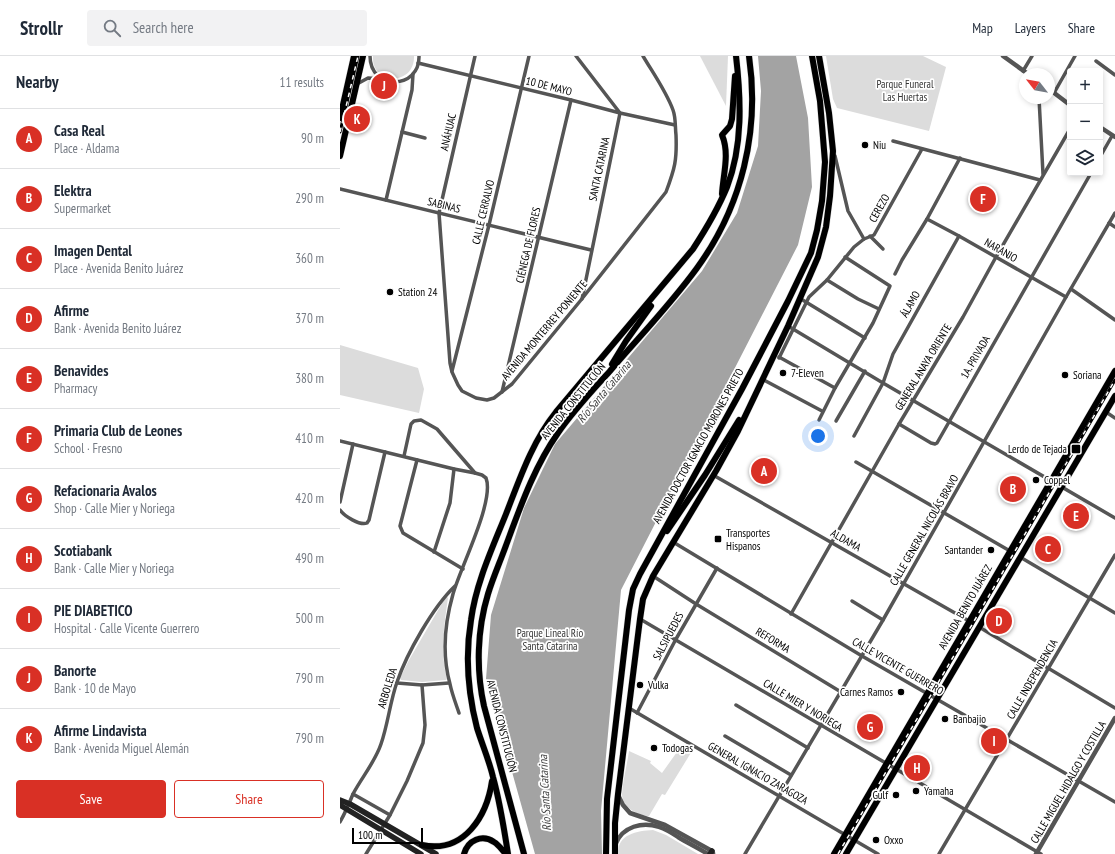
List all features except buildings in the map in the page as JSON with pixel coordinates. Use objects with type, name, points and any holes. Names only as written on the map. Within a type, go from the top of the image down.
[{"type":"main road","points":[[340,156],[363,56]]},
{"type":"main road","name":"AVENIDA CONSTITUCIÓN","points":[[507,854],[501,810],[493,777],[475,718],[470,694],[468,645],[476,595],[483,571],[530,455],[541,432],[556,412],[656,295],[693,249],[721,200],[731,172],[739,132],[740,106],[736,56]]},
{"type":"main road","name":"AVENIDA CONSTITUCIÓN","points":[[524,854],[482,696],[479,661],[481,627],[488,594],[540,462],[559,431],[664,309],[697,268],[720,231],[729,212],[741,179],[750,138],[753,96],[749,56]]},
{"type":"main road","name":"AVENIDA DOCTOR IGNACIO MORONES PRIETO","points":[[606,854],[607,799],[628,610],[633,589],[792,295],[811,253],[817,230],[822,201],[825,162],[820,101],[812,56]]},
{"type":"main road","points":[[614,854],[618,794],[640,619],[644,599],[653,576],[714,475],[738,431],[762,379],[777,356],[791,328],[804,300],[823,238],[830,196],[833,151],[829,113],[819,56]]},
{"type":"main road","points":[[340,118],[354,58]]},
{"type":"main road","points":[[721,200],[726,153],[726,143],[722,135],[730,126],[732,119],[737,67]]},
{"type":"main road","points":[[604,377],[626,341],[652,305],[656,295]]},
{"type":"main road","name":"AVENIDA BENITO JUÁREZ","points":[[834,854],[1115,371]]},
{"type":"main road","points":[[651,554],[705,475],[757,390]]},
{"type":"main road","name":"AVENIDA BENITO JUÁREZ","points":[[846,854],[1115,396]]},
{"type":"main road","points":[[422,846],[443,851],[452,849],[464,842],[478,822],[487,804],[493,777]]},
{"type":"main road","points":[[340,800],[350,804],[436,854]]},
{"type":"main road","points":[[340,805],[421,854]]},
{"type":"main road","points":[[464,854],[467,847],[472,842],[485,838],[497,844],[507,854]]},
{"type":"street","points":[[370,56],[372,68],[382,79]]},
{"type":"street","points":[[386,200],[412,90],[413,74],[418,63],[419,56]]},
{"type":"street","name":"ANÁHUAC","points":[[439,213],[474,56]]},
{"type":"street","name":"CALLE CERRALVO","points":[[452,372],[529,56]]},
{"type":"street","points":[[576,56],[620,113]]},
{"type":"street","name":"AVENIDA MONTERREY PONIENTE","points":[[439,213],[448,348],[452,372],[458,385],[468,395],[487,400],[494,398],[512,384],[533,360],[666,192],[673,174],[676,158],[673,111],[663,89],[643,56]]},
{"type":"street","points":[[1003,56],[1020,68]]},
{"type":"street","points":[[1026,68],[1032,56]]},
{"type":"street","points":[[1055,91],[1076,56]]},
{"type":"street","points":[[1096,61],[1115,75]]},
{"type":"street","name":"10 DE MAYO","points":[[418,63],[620,113],[675,125]]},
{"type":"street","points":[[356,85],[368,78],[399,82],[407,79],[413,74]]},
{"type":"street","points":[[1055,94],[1069,104]]},
{"type":"street","name":"CIÉNEGA DE FLORES","points":[[501,393],[571,100]]},
{"type":"street","points":[[1039,104],[1043,175]]},
{"type":"street","name":"SANTA CATARINA","points":[[581,300],[620,113]]},
{"type":"street","points":[[1103,129],[1114,137],[1103,153]]},
{"type":"street","points":[[402,132],[425,138]]},
{"type":"street","name":"GENERAL ANAYA ORIENTE","points":[[791,614],[1067,134]]},
{"type":"street","points":[[893,142],[960,158],[1040,180]]},
{"type":"street","name":"CEREZO","points":[[804,300],[827,280],[846,257],[864,239],[876,231],[922,149]]},
{"type":"street","points":[[833,151],[848,211],[864,239]]},
{"type":"street","points":[[895,274],[960,158]]},
{"type":"street","name":"1A. PRIVADA","points":[[899,424],[933,444],[937,443],[1089,176]]},
{"type":"street","name":"SABINAS","points":[[340,189],[591,250]]},
{"type":"street","name":"CALLE GENERAL NICOLÁS BRAVO","points":[[745,854],[883,620],[1115,213]]},
{"type":"street","name":"NARANJO","points":[[927,219],[1066,297]]},
{"type":"street","points":[[1109,223],[1115,227]]},
{"type":"street","points":[[870,236],[883,249]]},
{"type":"street","name":"ÁLAMO","points":[[854,436],[883,383],[893,354],[959,236]]},
{"type":"street","points":[[819,420],[822,411],[865,338],[890,286],[846,257]]},
{"type":"street","points":[[827,280],[879,310]]},
{"type":"street","points":[[1071,289],[1115,320]]},
{"type":"street","points":[[804,300],[865,338]]},
{"type":"street","points":[[791,328],[1115,518]]},
{"type":"street","points":[[448,348],[453,351],[458,348]]},
{"type":"street","points":[[777,356],[835,388]]},
{"type":"street","points":[[836,421],[865,372]]},
{"type":"street","points":[[762,379],[822,411]]},
{"type":"street","points":[[1106,412],[1115,418]]},
{"type":"street","points":[[404,456],[411,424],[414,421],[421,420],[437,429],[475,472]]},
{"type":"street","points":[[340,441],[454,469],[475,472],[486,478],[488,489],[485,505],[456,585],[446,635],[446,656],[449,683],[458,713]]},
{"type":"street","points":[[340,502],[353,444]]},
{"type":"street","points":[[340,510],[361,524],[365,524],[369,520],[385,452]]},
{"type":"street","points":[[417,460],[400,526],[401,529],[403,533],[463,569]]},
{"type":"street","points":[[856,462],[1010,552]]},
{"type":"street","points":[[434,552],[450,503],[454,469]]},
{"type":"street","name":"ALDAMA","points":[[714,475],[969,621]]},
{"type":"street","name":"CALLE VICENTE GUERRERO","points":[[673,542],[862,656],[1115,802]]},
{"type":"street","name":"CALLE INDEPENDENCIA","points":[[939,854],[1115,555]]},
{"type":"street","points":[[1020,557],[1115,613]]},
{"type":"street","name":"SALSIPUEDES","points":[[637,713],[676,639],[717,568]]},
{"type":"street","name":"REFORMA","points":[[653,576],[696,604],[841,692]]},
{"type":"street","name":"ARBOLEDA","points":[[340,822],[350,804],[353,794],[375,758],[381,745],[397,683],[405,662],[439,603],[456,585]]},
{"type":"street","points":[[852,601],[883,620]]},
{"type":"street","name":"CALLE MIER Y NORIEGA","points":[[640,619],[1038,853]]},
{"type":"street","points":[[979,627],[1115,708]]},
{"type":"street","points":[[397,683],[422,685],[449,683]]},
{"type":"street","points":[[366,854],[390,815],[407,781],[423,743],[425,725],[422,685]]},
{"type":"street","points":[[736,705],[808,748]]},
{"type":"street","name":"GENERAL IGNACIO ZARAGOZA","points":[[629,708],[878,854]]},
{"type":"street","name":"CALLE MIGUEL HIDALGO Y COSTILLA","points":[[1038,853],[1115,718]]},
{"type":"street","points":[[725,736],[791,775]]},
{"type":"street","points":[[353,794],[390,815]]},
{"type":"street","points":[[618,794],[623,805],[630,813],[665,825],[711,853]]},
{"type":"street","points":[[614,846],[620,835],[628,829],[648,825],[663,828],[711,853]]},
{"type":"green space","points":[[373,56],[414,56],[412,66],[408,73],[401,77],[393,78],[385,77],[379,73],[374,66]]},
{"type":"green space","points":[[700,56],[728,56],[726,106]]},
{"type":"green space","name":"Parque Funeral Las Huertas","points":[[826,56],[923,56],[946,67],[929,131],[837,108],[833,99]]},
{"type":"green space","points":[[340,345],[418,368],[424,389],[419,413],[340,395]]},
{"type":"green space","points":[[447,597],[443,649],[447,679],[422,682],[401,680],[400,678],[409,660]]},
{"type":"green space","points":[[682,745],[692,751],[665,795],[662,794],[649,816],[645,816],[631,810],[625,803],[622,794],[629,751],[651,761],[650,763],[662,773]]},
{"type":"green space","points":[[653,830],[666,835],[698,854],[618,854],[619,847],[624,838],[641,831]]},
{"type":"water","name":"Río Santa Catarina","points":[[758,56],[796,56],[808,118],[812,187],[798,245],[621,590],[601,811],[602,854],[535,854],[486,679],[491,615],[524,508],[555,444],[702,271],[737,213],[758,146],[761,91]]},
{"type":"railway","points":[[340,132],[358,56]]},
{"type":"railway","points":[[838,854],[1115,380]]},
{"type":"place","name":"Banorte","points":[[384,86]]},
{"type":"place","name":"Afirme Lindavista","points":[[357,119]]},
{"type":"place","name":"Niu","points":[[865,145]]},
{"type":"place","name":"Primaria Club de Leones","points":[[983,199]]},
{"type":"place","name":"Station 24","points":[[390,292]]},
{"type":"place","name":"7-Eleven","points":[[783,373]]},
{"type":"place","name":"Soriana","points":[[1065,375]]},
{"type":"place","name":"Lerdo de Tejada","points":[[1076,449]]},
{"type":"place","name":"Casa Real","points":[[764,471]]},
{"type":"place","name":"Coppel","points":[[1036,480]]},
{"type":"place","name":"Elektra","points":[[1013,489]]},
{"type":"place","name":"Benavides","points":[[1076,516]]},
{"type":"place","name":"Transportes Hispanos","points":[[718,539]]},
{"type":"place","name":"Imagen Dental","points":[[1048,549]]},
{"type":"place","name":"Santander","points":[[991,550]]},
{"type":"place","name":"Afirme","points":[[999,621]]},
{"type":"place","name":"Vulka","points":[[640,685]]},
{"type":"place","name":"Carnes Ramos","points":[[901,692]]},
{"type":"place","name":"Banbajio","points":[[945,719]]},
{"type":"place","name":"Refacionaria Avalos","points":[[870,727]]},
{"type":"place","name":"PIE DIABETICO","points":[[994,741]]},
{"type":"place","name":"Todogas","points":[[654,748]]},
{"type":"place","name":"Scotiabank","points":[[917,768]]},
{"type":"place","name":"Yamaha","points":[[916,791]]},
{"type":"place","name":"Gulf","points":[[896,795]]},
{"type":"place","name":"Oxxo","points":[[876,840]]},
{"type":"park label","name":"Parque Lineal Río Santa Catarina","points":[[550,639]]}]
